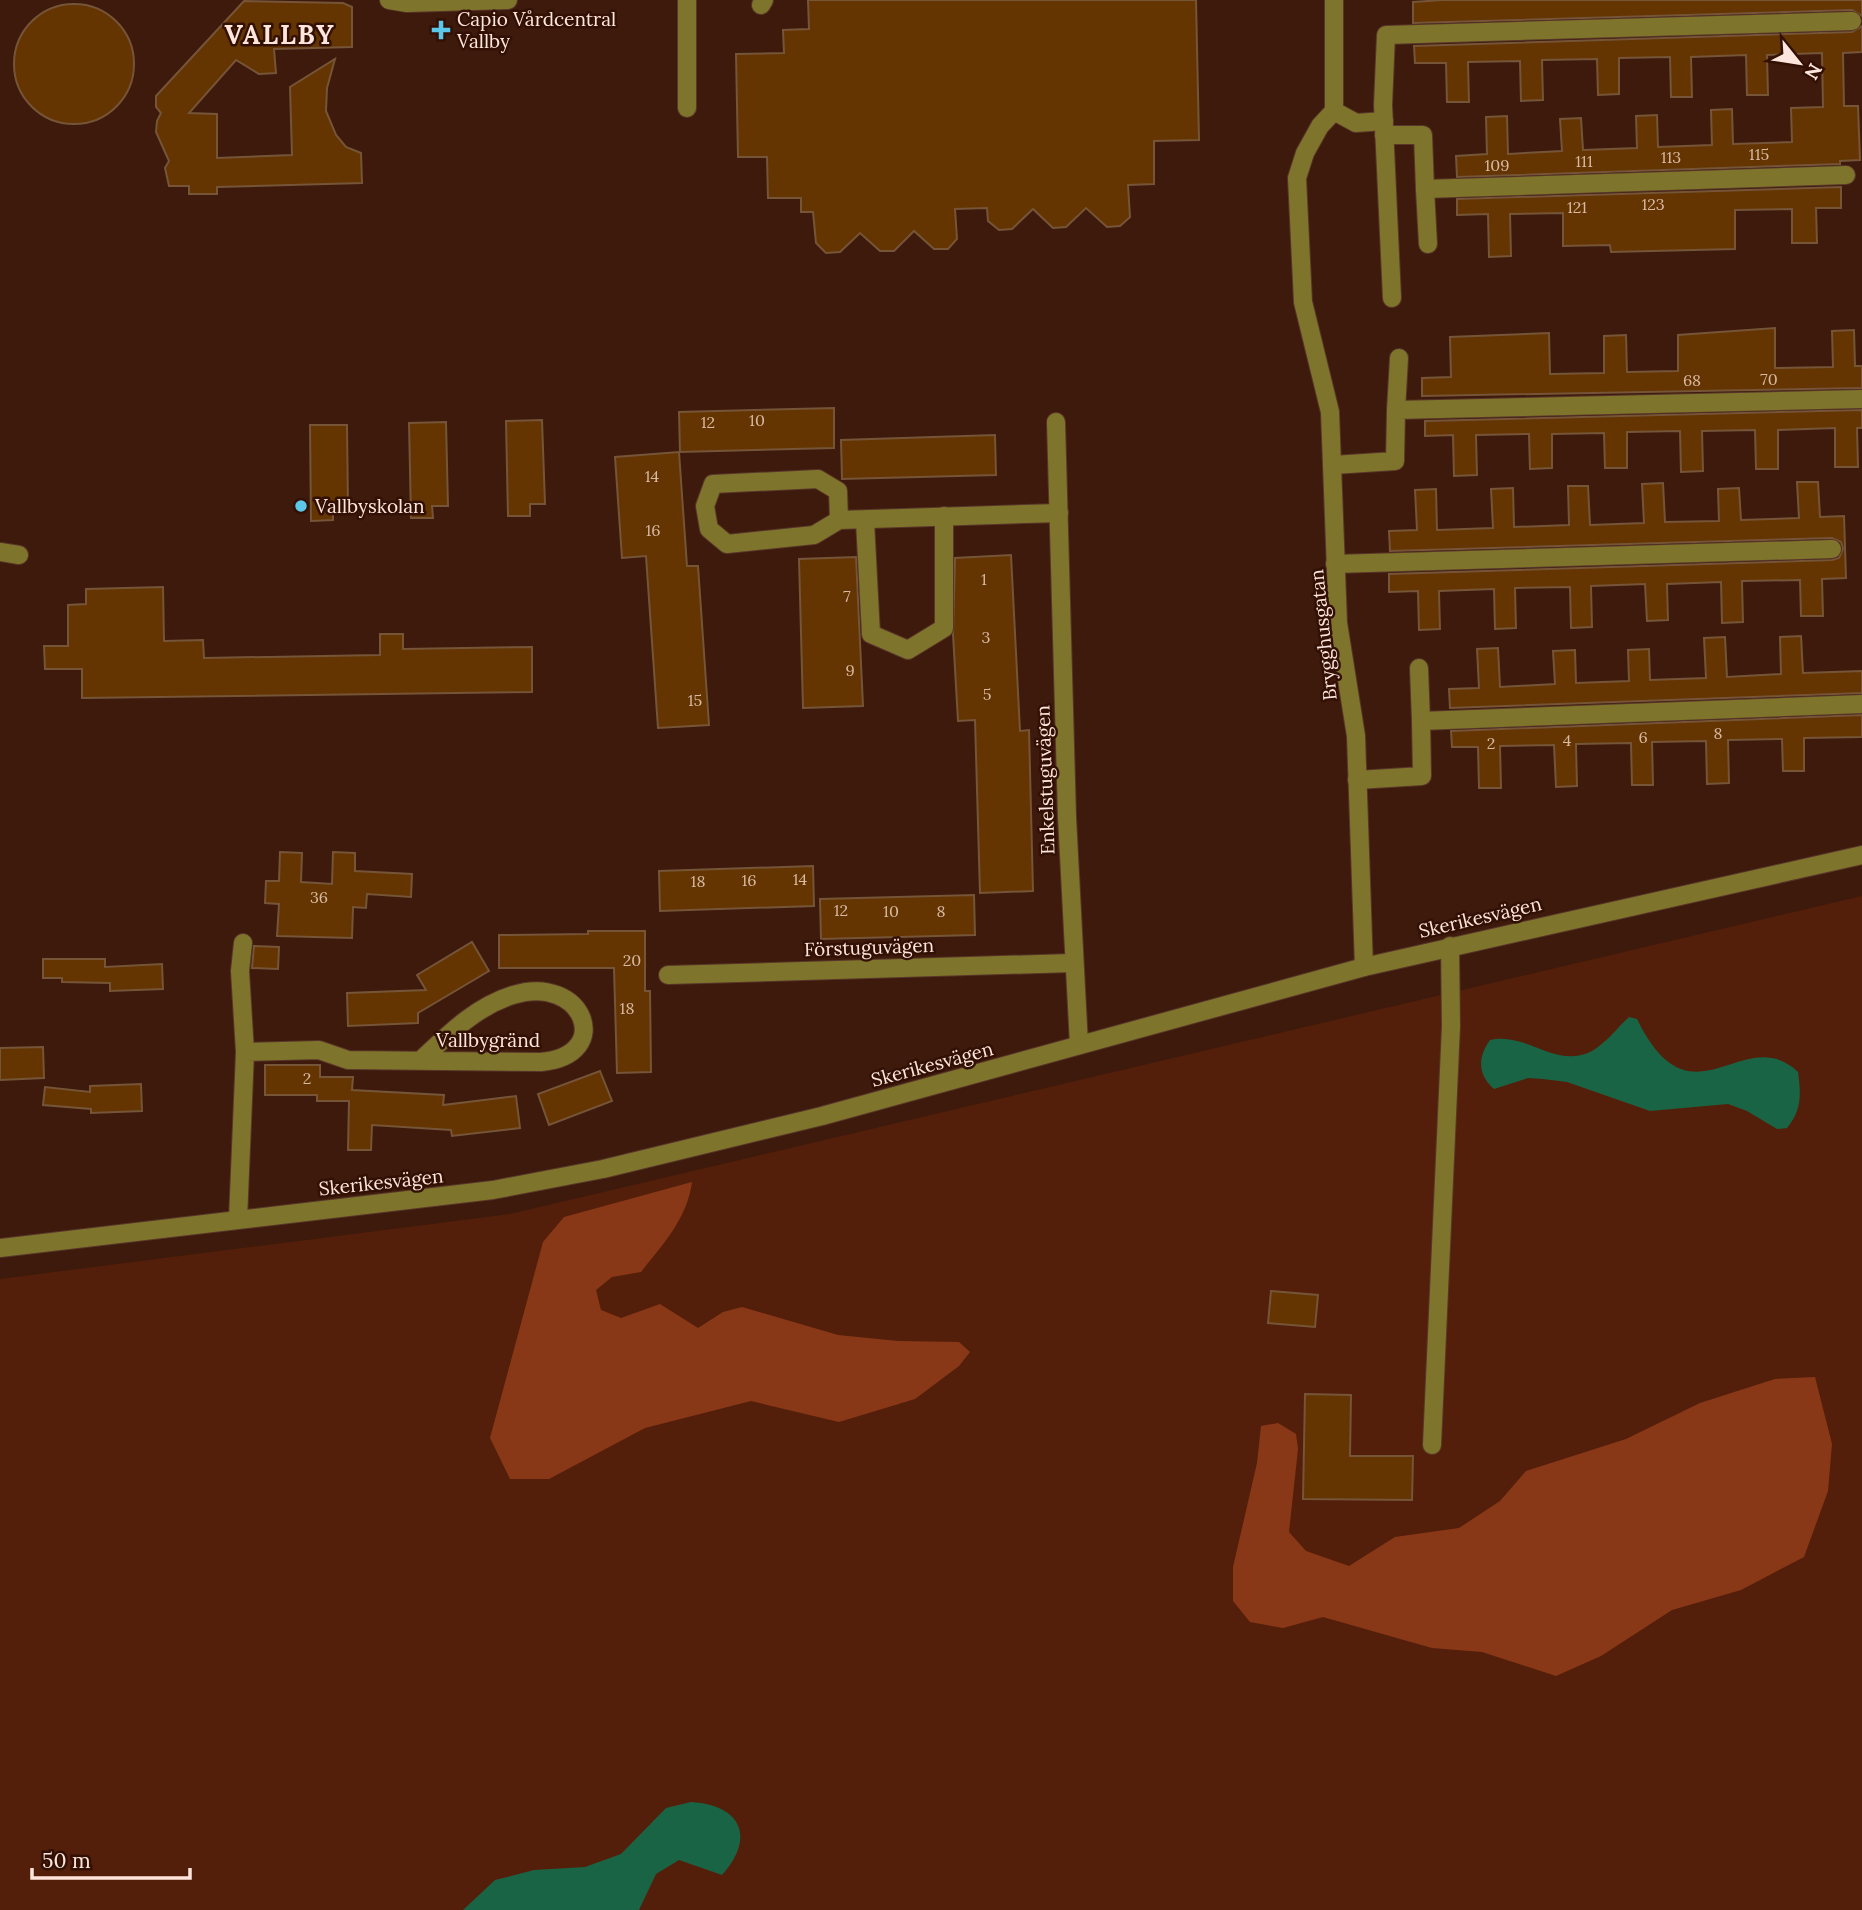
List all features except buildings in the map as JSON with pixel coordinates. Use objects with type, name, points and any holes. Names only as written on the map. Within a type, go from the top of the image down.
[{"type":"street","points":[[388,0],[407,3],[508,0]]},
{"type":"street","points":[[687,0],[687,108]]},
{"type":"street","points":[[1334,0],[1334,111],[1356,123],[1423,135],[1428,244]]},
{"type":"street","points":[[1392,298],[1384,128],[1386,35],[1852,21]]},
{"type":"street","name":"Brygghusgatan","points":[[1334,111],[1320,126],[1305,153],[1297,178],[1303,302],[1330,412],[1338,623],[1356,737],[1364,967]]},
{"type":"street","points":[[1425,189],[1846,175]]},
{"type":"street","points":[[1333,465],[1395,461],[1399,358]]},
{"type":"street","points":[[1396,410],[1862,399]]},
{"type":"street","name":"Enkelstuguvägen","points":[[1056,422],[1072,963],[1079,1045]]},
{"type":"street","points":[[839,520],[838,491],[818,479],[713,484],[705,506],[709,529],[727,544],[814,536],[839,520],[1059,513]]},
{"type":"street","points":[[865,521],[871,634],[908,650],[944,628],[944,516]]},
{"type":"street","points":[[1335,564],[1832,549]]},
{"type":"street","points":[[0,552],[19,555]]},
{"type":"street","points":[[1357,780],[1422,776],[1419,668]]},
{"type":"street","points":[[1422,721],[1862,704]]},
{"type":"street","name":"Skerikesvägen","points":[[0,1248],[494,1190],[603,1169],[761,1131],[1364,967],[1862,855]]},
{"type":"street","points":[[238,1219],[245,1052],[240,971],[243,943]]},
{"type":"street","points":[[1432,1445],[1451,1026],[1450,946]]},
{"type":"street","name":"Förstuguvägen","points":[[668,975],[1072,963]]},
{"type":"street","name":"Vallbygränd","points":[[245,1052],[319,1050],[348,1060],[421,1060],[560,1060],[578,1045],[583,1035],[583,1021],[577,1006],[564,997],[546,992],[515,994],[476,1012],[421,1060]]},
{"type":"shaded area","points":[[1862,896],[1862,1910],[0,1910],[0,1279],[510,1214]]},
{"type":"shaded area","points":[[1629,1017],[1637,1019],[1657,1052],[1678,1068],[1698,1072],[1757,1058],[1778,1059],[1798,1072],[1799,1102],[1792,1121],[1787,1128],[1777,1129],[1747,1111],[1728,1104],[1650,1111],[1567,1082],[1543,1079],[1528,1078],[1494,1089],[1482,1071],[1483,1053],[1490,1040],[1516,1041],[1553,1053],[1579,1056],[1592,1051]]},
{"type":"shaded area","points":[[692,1182],[679,1219],[641,1272],[612,1277],[596,1290],[601,1310],[621,1318],[660,1304],[698,1328],[723,1312],[742,1307],[838,1335],[898,1341],[959,1342],[970,1352],[959,1366],[915,1399],[839,1422],[751,1401],[645,1428],[549,1479],[510,1479],[490,1438],[543,1242],[564,1217]]},
{"type":"shaded area","points":[[1815,1377],[1832,1444],[1828,1491],[1804,1557],[1741,1590],[1672,1610],[1601,1656],[1556,1676],[1482,1652],[1432,1648],[1323,1617],[1283,1628],[1250,1622],[1233,1601],[1233,1567],[1257,1463],[1261,1426],[1278,1423],[1296,1434],[1298,1449],[1289,1532],[1306,1551],[1349,1566],[1395,1537],[1459,1528],[1500,1501],[1526,1471],[1626,1439],[1700,1403],[1775,1379]]},
{"type":"shaded area","points":[[691,1802],[722,1809],[732,1816],[738,1825],[739,1848],[722,1875],[679,1860],[656,1874],[639,1910],[463,1910],[495,1880],[534,1870],[585,1867],[621,1854],[666,1808]]},
{"type":"place","name":"Capio Vårdcentral Vallby","points":[[441,30]]},
{"type":"place","name":"Vallbyskolan","points":[[301,506]]},
{"type":"district","name":"VALLBY","points":[[280,34]]}]
